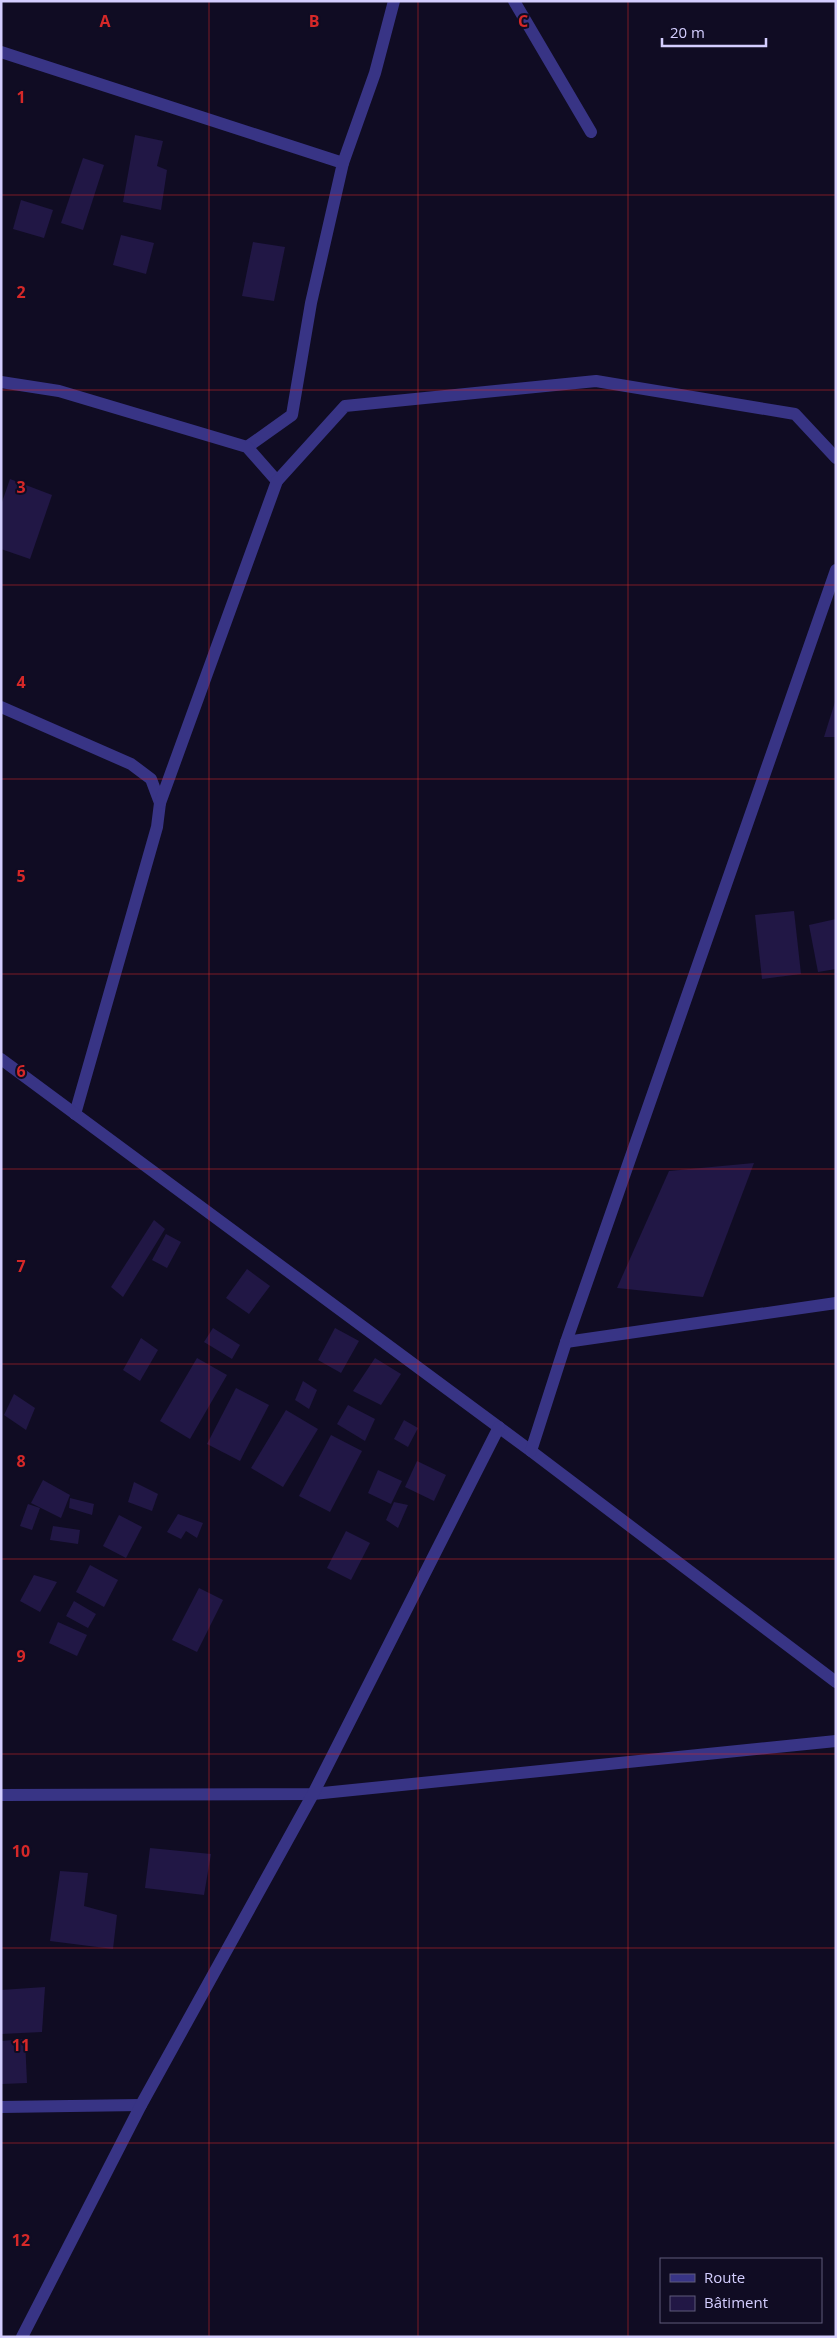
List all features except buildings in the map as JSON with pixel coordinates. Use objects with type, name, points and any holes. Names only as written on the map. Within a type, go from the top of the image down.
[{"type":"street","points":[[247,446],[292,415],[312,303],[343,163],[375,73],[394,1]]},
{"type":"street","points":[[514,1],[592,132]]},
{"type":"street","points":[[1,52],[343,163]]},
{"type":"street","points":[[75,1114],[157,826],[160,803],[277,481],[345,406],[596,381],[795,414],[836,458]]},
{"type":"street","points":[[1,382],[59,391],[247,446],[277,481]]},
{"type":"street","points":[[531,1451],[566,1342],[836,570]]},
{"type":"street","points":[[1,707],[131,764],[151,779],[160,803]]},
{"type":"street","points":[[1,1059],[499,1427],[836,1682]]},
{"type":"street","points":[[566,1342],[836,1303]]},
{"type":"street","points":[[22,2337],[140,2106],[313,1794],[499,1427]]},
{"type":"street","points":[[1,1794],[313,1794],[836,1741]]},
{"type":"street","points":[[1,2107],[140,2106]]}]
